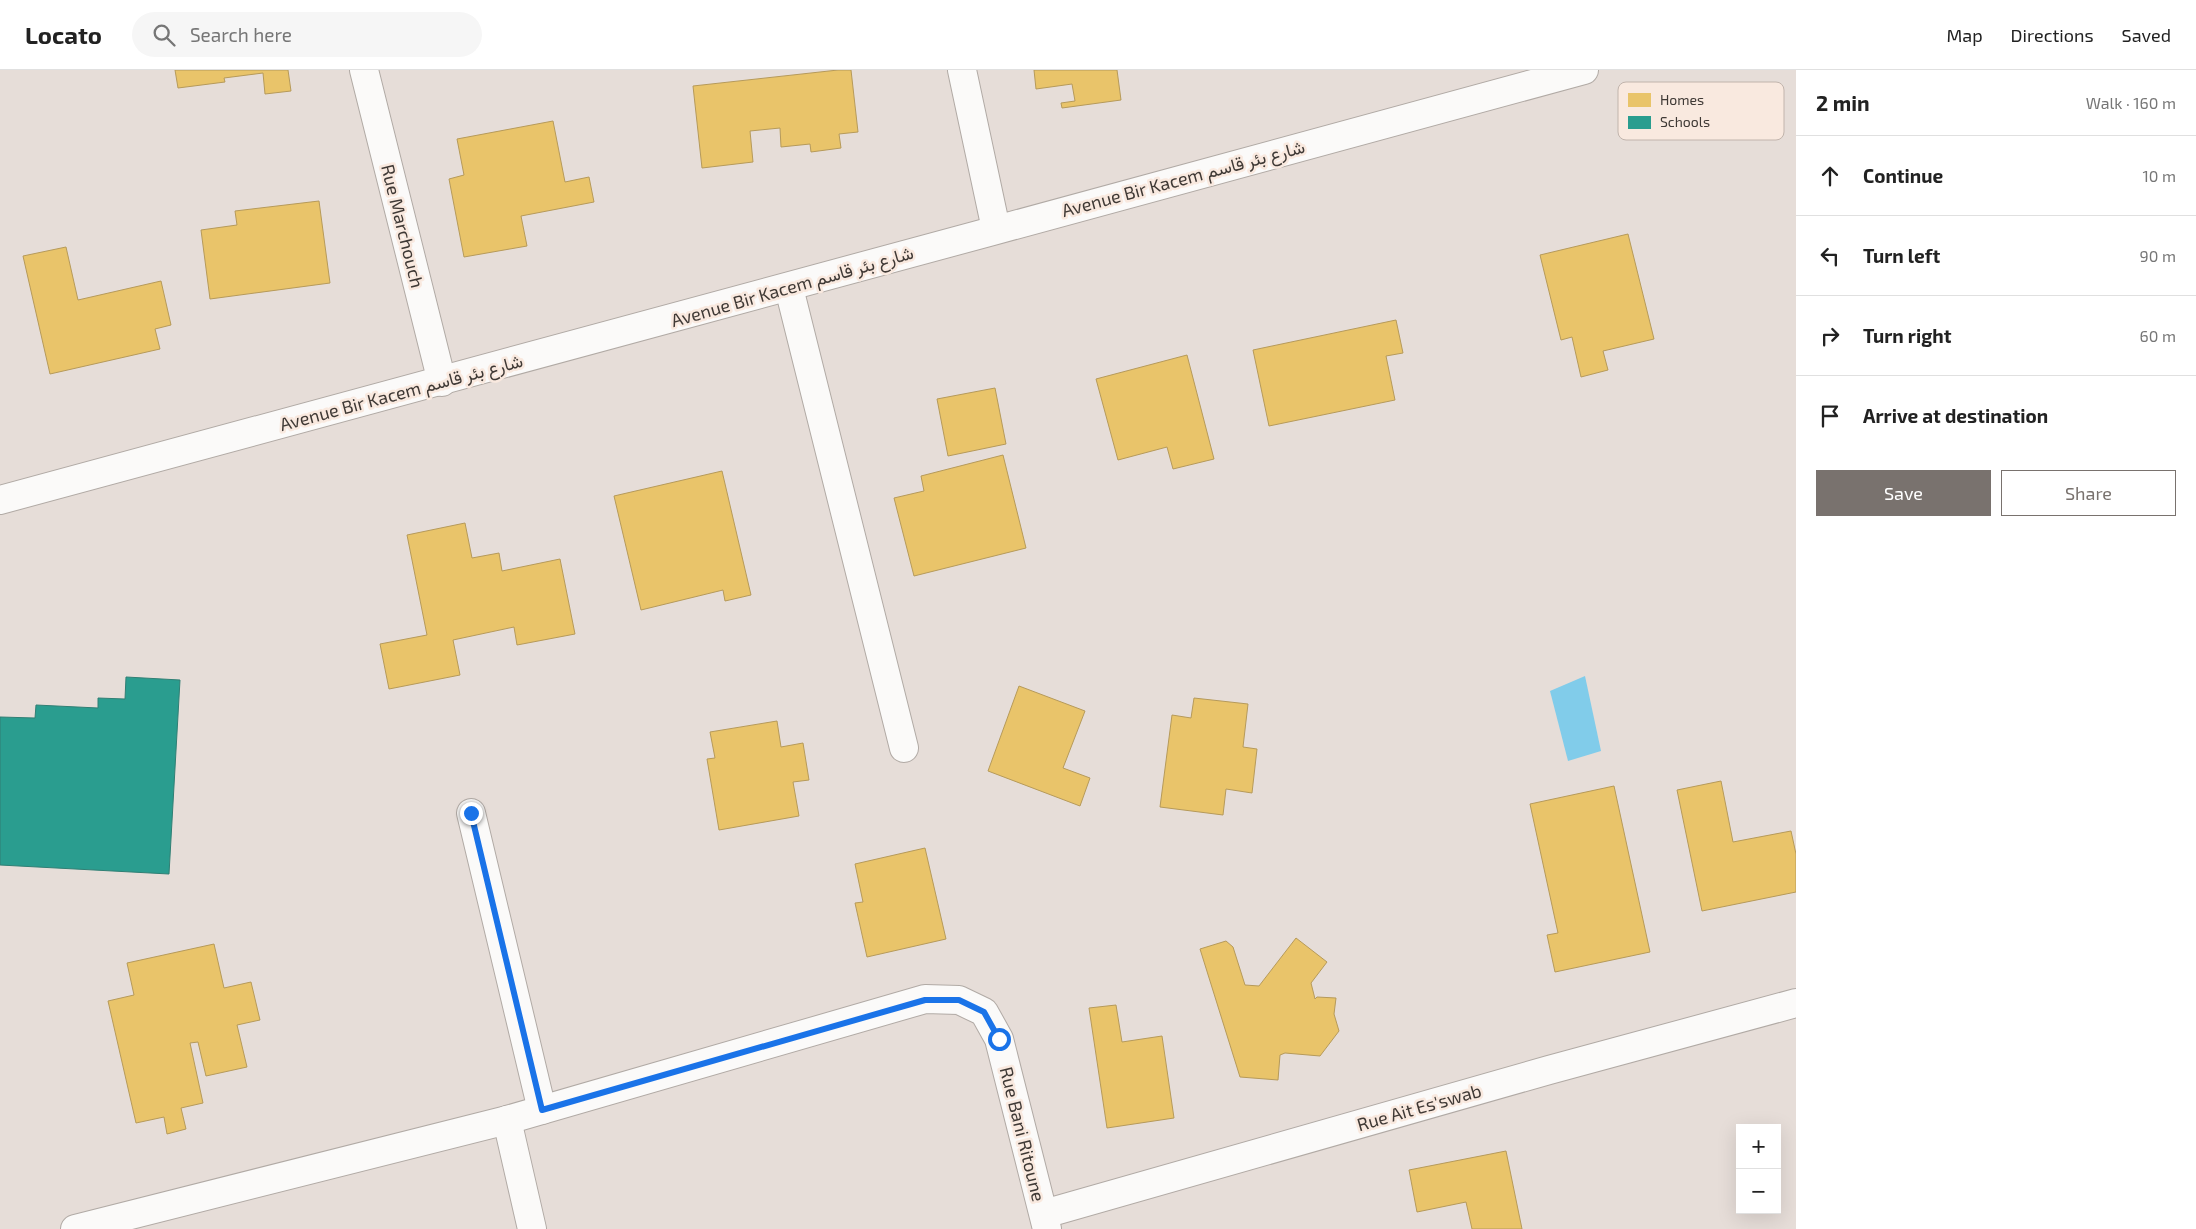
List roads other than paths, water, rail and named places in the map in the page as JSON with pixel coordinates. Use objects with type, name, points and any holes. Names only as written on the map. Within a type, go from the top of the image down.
[{"type":"street","name":"Rue Marchouch","points":[[364,70],[442,382]]},
{"type":"street","points":[[962,70],[996,229]]},
{"type":"street","name":"Avenue Bir Kacem شارع بئر قاسم","points":[[0,500],[442,382],[996,229],[1584,70]]},
{"type":"street","points":[[788,288],[904,748]]},
{"type":"street","points":[[471,813],[542,1110]]},
{"type":"street","name":"Rue Bani Ritoune","points":[[75,1229],[130,1222],[508,1120],[925,1000],[959,1000],[984,1012],[999,1039],[1046,1221]]},
{"type":"street","name":"Rue Ait Es'swab","points":[[1046,1221],[1549,1070],[1796,1003]]},
{"type":"street","points":[[508,1120],[532,1229]]},
{"type":"water","points":[[1585,676],[1601,751],[1568,761],[1550,691]]}]
